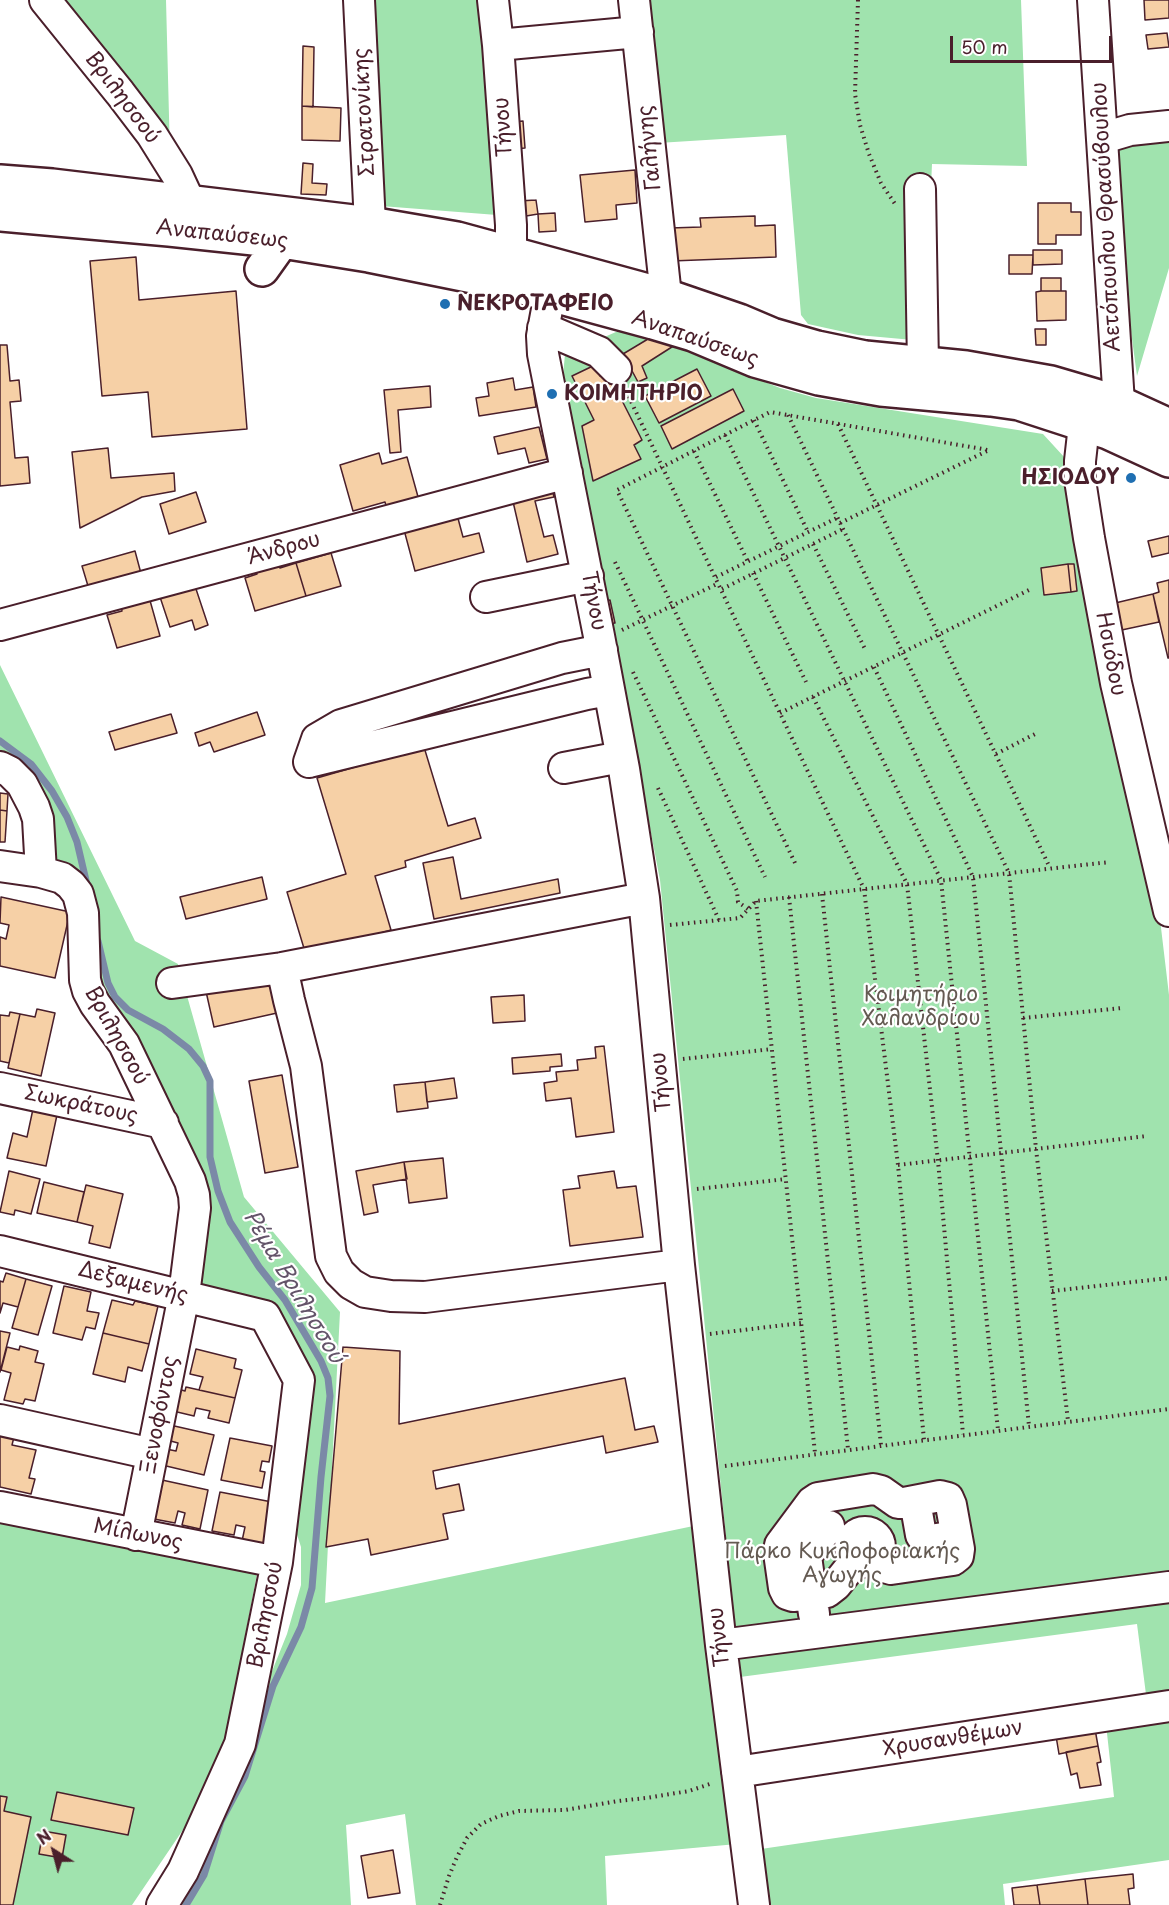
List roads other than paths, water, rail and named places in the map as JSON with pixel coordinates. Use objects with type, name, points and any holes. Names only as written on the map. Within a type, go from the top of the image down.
[{"type":"main road","name":"Αναπαύσεως","points":[[0,182],[370,224],[457,239],[511,253],[553,279],[740,354],[797,373],[850,385],[1006,401],[1169,426]]},
{"type":"main road","name":"Αναπαύσεως","points":[[0,214],[172,238],[282,241],[666,296],[800,344],[865,358],[966,368],[1069,387],[1102,414],[1169,460]]},
{"type":"main road","points":[[262,269],[282,241]]},
{"type":"street","name":"Βριλησσού","points":[[45,0],[152,135],[177,175],[190,202]]},
{"type":"street","name":"Στρατονίκης","points":[[359,0],[370,224]]},
{"type":"street","name":"Τήνου","points":[[493,0],[511,225],[511,253]]},
{"type":"street","name":"Γαλήνης","points":[[634,0],[666,296]]},
{"type":"street","name":"Αετόπουλου Θρασύβουλου","points":[[1093,0],[1103,138],[1102,414]]},
{"type":"street","points":[[498,45],[638,32]]},
{"type":"street","points":[[1103,138],[1131,130],[1169,126]]},
{"type":"street","points":[[920,189],[923,365]]},
{"type":"street","name":"Τήνου","points":[[553,279],[543,328],[543,354],[588,576],[616,634],[609,690],[644,898],[679,1264],[721,1645],[754,1905]]},
{"type":"street","points":[[543,328],[599,352],[616,369]]},
{"type":"street","name":"Ησιόδου","points":[[1102,414],[1081,445],[1080,480],[1116,683],[1169,911]]},
{"type":"street","name":"Άνδρου","points":[[0,625],[567,473]]},
{"type":"street","points":[[486,597],[588,576]]},
{"type":"street","points":[[609,690],[309,762],[317,739],[341,725],[562,658],[616,634]]},
{"type":"street","points":[[564,768],[621,757]]},
{"type":"street","points":[[0,767],[10,772],[22,784],[34,807],[38,819],[41,872]]},
{"type":"street","name":"Βριλησσού","points":[[0,866],[41,872],[62,878],[78,894],[83,913],[85,980],[88,991],[124,1044],[190,1181],[194,1195],[195,1208],[184,1295]]},
{"type":"street","points":[[172,983],[282,968],[644,898]]},
{"type":"street","points":[[282,968],[306,1066],[331,1256],[339,1272],[351,1284],[365,1292],[391,1296],[425,1297],[679,1264]]},
{"type":"street","name":"Σωκράτους","points":[[0,1088],[163,1123]]},
{"type":"street","name":"Δεξαμενής","points":[[0,1251],[265,1316]]},
{"type":"street","name":"Ξενοφόντος","points":[[136,1535],[184,1295]]},
{"type":"street","name":"Βριλησσού","points":[[162,1905],[183,1871],[240,1744],[277,1562],[299,1380],[265,1316]]},
{"type":"street","points":[[0,1420],[152,1454]]},
{"type":"street","points":[[848,1538],[836,1585],[827,1592],[793,1596],[787,1594],[779,1553],[780,1545],[848,1538],[906,1502],[940,1496],[948,1498],[958,1556],[952,1560],[891,1569],[884,1567],[848,1538],[818,1498],[873,1489],[906,1502]]},
{"type":"street","name":"Μίλωνος","points":[[0,1508],[277,1562]]},
{"type":"street","points":[[721,1645],[1169,1587]]},
{"type":"street","points":[[812,1593],[816,1632]]},
{"type":"street","name":"Χρυσανθέμων","points":[[737,1772],[1169,1706]]},
{"type":"waterway","name":"Ρέμα Βριλησσού","points":[[0,741],[31,764],[52,791],[67,817],[77,842],[88,889]]},
{"type":"waterway","name":"Ρέμα Βριλησσού","points":[[98,941],[108,983],[115,997],[128,1010],[163,1029],[189,1049],[203,1066],[210,1081],[210,1157],[218,1191],[230,1222],[259,1267],[285,1300],[321,1361],[328,1378],[330,1396],[312,1588],[301,1627],[273,1686],[245,1776],[221,1821],[204,1875],[186,1905]]},
{"type":"place","name":"ΝΕΚΡΟΤΑΦΕΙΟ","points":[[445,304]]},
{"type":"place","name":"ΚΟΙΜΗΤΗΡΙΟ","points":[[552,394]]},
{"type":"place","name":"ΗΣΙΟΔΟΥ","points":[[1131,478]]},
{"type":"park label","name":"Κοιμητήριο Χαλανδρίου","points":[[921,1007]]},
{"type":"park label","name":"Πάρκο Κυκλοφοριακής Αγωγής","points":[[842,1564]]}]
